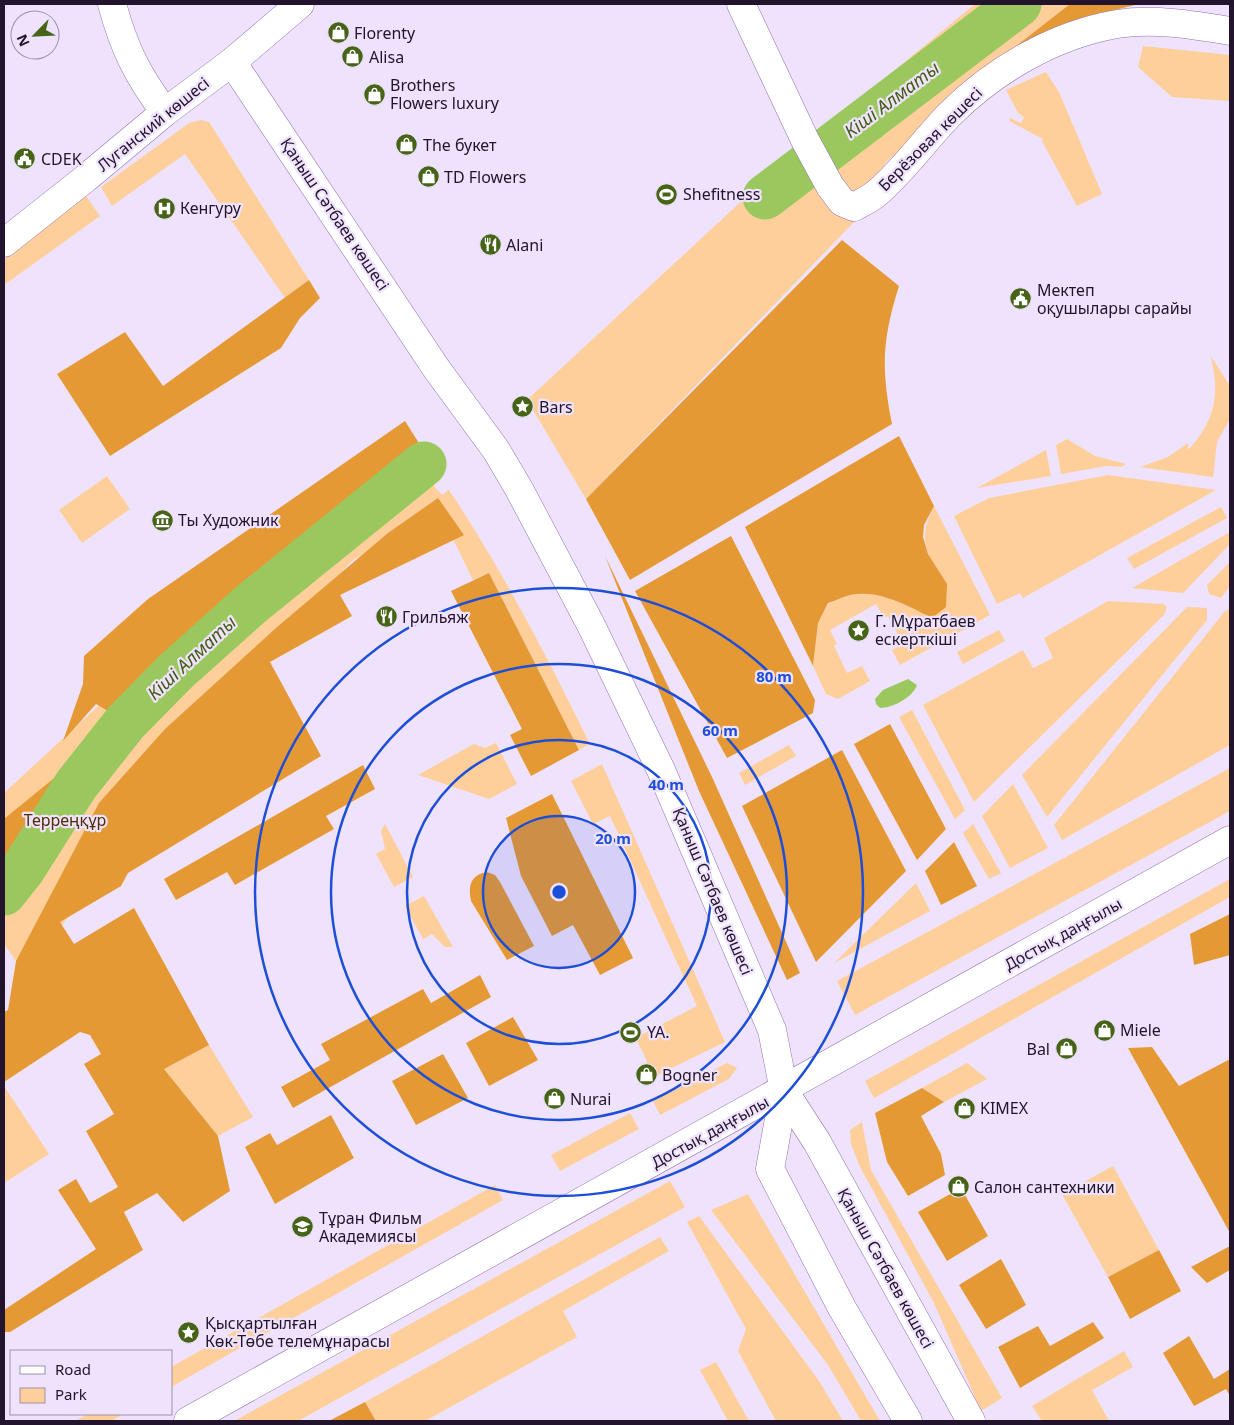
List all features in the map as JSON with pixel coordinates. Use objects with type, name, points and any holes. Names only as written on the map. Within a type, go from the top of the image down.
[{"type":"street","points":[[112,4],[123,42],[143,83],[165,112]]},
{"type":"street","name":"Луганский көшесі","points":[[4,243],[165,112],[232,62],[300,4]]},
{"type":"street","name":"Берёзовая көшесі","points":[[742,4],[805,140],[830,186],[842,202],[854,207],[876,194],[950,114],[990,79],[1017,61],[1088,31],[1118,24],[1156,22],[1230,31]]},
{"type":"street","name":"Қаныш Сәтбаев көшесі","points":[[232,62],[436,368],[486,456],[543,537],[591,625],[661,770],[772,1030],[784,1091],[770,1169],[842,1308],[908,1421]]},
{"type":"street","name":"Достық даңғылы","points":[[188,1421],[784,1091],[1230,840]]},
{"type":"street","name":"Қаныш Сәтбаев көшесі","points":[[784,1091],[817,1142],[970,1421]]},
{"type":"green space","points":[[975,4],[1071,4],[886,162],[856,220],[586,499],[527,400],[788,158]]},
{"type":"green space","points":[[1143,46],[1230,55],[1230,101],[1172,97],[1138,67]]},
{"type":"green space","points":[[1046,72],[1059,92],[1102,194],[1077,206],[1042,141],[1043,139],[1009,121],[1010,118],[1021,123],[1024,117],[1018,113],[1006,90]]},
{"type":"green space","points":[[201,120],[209,122],[309,280],[285,298],[185,154],[112,206],[101,187],[189,123]]},
{"type":"green space","points":[[86,196],[100,216],[4,285],[4,260]]},
{"type":"green space","points":[[1210,355],[1230,386],[1230,419],[1217,442],[1213,477],[1140,467],[1168,457],[1188,443],[1188,450],[1204,429],[1210,417],[1215,394],[1215,382]]},
{"type":"green space","points":[[1067,439],[1095,456],[1126,464],[1121,467],[1106,466],[1061,474],[1056,445]]},
{"type":"green space","points":[[1046,450],[1051,476],[977,488]]},
{"type":"green space","name":"Терреңқұр","points":[[405,453],[442,495],[449,490],[469,521],[524,615],[590,744],[579,750],[489,573],[473,580],[453,539],[463,534],[445,509],[353,560],[275,643],[25,974],[4,944],[4,793],[160,649]]},
{"type":"green space","points":[[1108,475],[1216,490],[1023,598],[1020,593],[997,604],[954,516],[989,498]]},
{"type":"green space","points":[[107,476],[130,509],[82,543],[59,510]]},
{"type":"green space","points":[[934,506],[990,615],[900,665],[892,650],[903,644],[888,616],[884,618],[876,604],[830,630],[837,644],[834,646],[847,673],[862,666],[870,681],[838,699],[826,694],[813,666],[818,623],[828,604],[850,595],[871,594],[913,608],[932,618],[947,584],[933,564],[926,546],[926,529]]},
{"type":"green space","points":[[1221,507],[1227,518],[1134,569],[1127,558]]},
{"type":"green space","points":[[1230,532],[1230,544],[1183,593],[1132,588]]},
{"type":"green space","points":[[1230,562],[1230,586],[1221,598],[1209,594],[1207,585]]},
{"type":"green space","points":[[1108,601],[1163,604],[1167,607],[1164,615],[974,802],[923,705],[1023,650],[1033,668],[1053,658],[1044,638]]},
{"type":"green space","points":[[1187,607],[1207,608],[1207,620],[1047,817],[1022,775]]},
{"type":"green space","points":[[1230,609],[1230,745],[1062,840],[1054,825],[1225,611]]},
{"type":"green space","points":[[999,630],[1005,641],[963,664],[957,652]]},
{"type":"green space","points":[[912,710],[965,810],[955,819],[899,717]]},
{"type":"green space","points":[[496,743],[517,784],[489,799],[418,775],[474,744],[485,748]]},
{"type":"green space","points":[[789,745],[796,756],[745,785],[739,773]]},
{"type":"green space","points":[[602,764],[725,1042],[637,1085],[643,1080],[648,1068],[645,1056],[635,1038],[697,1006],[610,816],[593,824],[571,781]]},
{"type":"green space","points":[[1230,768],[1230,811],[855,1015],[837,981]]},
{"type":"green space","points":[[1013,784],[1048,848],[1010,868],[982,816]]},
{"type":"green space","points":[[385,824],[413,877],[394,887],[376,854],[385,849],[381,831]]},
{"type":"green space","points":[[973,824],[1001,873],[989,879],[963,833]]},
{"type":"green space","points":[[1230,879],[1230,897],[874,1098],[865,1081]]},
{"type":"green space","points":[[916,883],[930,911],[834,963]]},
{"type":"green space","points":[[424,896],[453,947],[445,947],[432,934],[423,939],[405,906]]},
{"type":"green space","points":[[209,1045],[253,1117],[218,1136],[164,1069]]},
{"type":"green space","points":[[727,1063],[737,1068],[729,1079],[660,1115],[653,1101]]},
{"type":"green space","points":[[967,1063],[987,1079],[944,1102],[922,1088]]},
{"type":"green space","points":[[4,1086],[49,1154],[4,1183]]},
{"type":"green space","points":[[630,1113],[639,1129],[560,1171],[551,1155]]},
{"type":"green space","points":[[862,1122],[871,1170],[1002,1398],[981,1411],[934,1303],[859,1165],[851,1144],[850,1130]]},
{"type":"green space","points":[[1113,1166],[1159,1250],[1108,1277],[1062,1194]]},
{"type":"green space","points":[[670,1181],[685,1207],[298,1421],[234,1421]]},
{"type":"green space","points":[[495,1185],[503,1200],[172,1386],[172,1366]]},
{"type":"green space","points":[[748,1194],[880,1421],[861,1421],[828,1365],[711,1210]]},
{"type":"green space","points":[[699,1216],[819,1381],[843,1421],[776,1421],[738,1351],[746,1329],[687,1222]]},
{"type":"green space","points":[[660,1237],[669,1251],[563,1311],[577,1337],[425,1421],[376,1421],[365,1402]]},
{"type":"green space","points":[[1124,1351],[1133,1367],[1092,1390],[1109,1421],[1042,1421],[1032,1406]]},
{"type":"green space","points":[[716,1362],[749,1421],[728,1421],[700,1370]]},
{"type":"green space","points":[[87,1415],[122,1415],[111,1421],[75,1421]]},
{"type":"shaded area","points":[[1070,4],[1139,4],[1083,18],[1006,54]]},
{"type":"shaded area","points":[[842,240],[899,286],[889,322],[885,354],[886,386],[892,424],[630,580],[586,499]]},
{"type":"shaded area","points":[[309,280],[320,298],[300,318],[281,348],[110,456],[57,374],[125,332],[163,386]]},
{"type":"shaded area","points":[[405,421],[424,451],[231,609],[118,717],[96,704],[63,741],[83,684],[84,656],[148,599]]},
{"type":"shaded area","points":[[899,436],[934,506],[924,525],[923,537],[928,554],[947,584],[946,607],[932,618],[913,608],[882,596],[871,594],[850,595],[828,603],[818,623],[813,666],[745,527]]},
{"type":"shaded area","points":[[438,498],[464,535],[340,595],[352,616],[270,662],[321,756],[128,873],[121,886],[60,922],[74,944],[134,908],[209,1045],[164,1069],[218,1136],[230,1191],[183,1222],[157,1193],[124,1212],[143,1250],[10,1332],[4,1332],[4,1310],[96,1249],[58,1190],[76,1179],[90,1203],[118,1187],[86,1131],[114,1114],[84,1064],[101,1054],[90,1035],[80,1032],[4,1082],[4,1012],[8,1010],[16,961],[99,803],[165,729],[276,628],[388,533]]},
{"type":"shaded area","points":[[731,536],[815,700],[813,713],[727,758],[635,591]]},
{"type":"shaded area","points":[[605,556],[712,777],[800,973],[787,980],[699,791]]},
{"type":"shaded area","points":[[489,573],[579,750],[531,776],[510,735],[522,729],[451,591]]},
{"type":"shaded area","points":[[908,679],[917,685],[907,698],[885,708],[880,708],[876,704],[875,699],[883,690]]},
{"type":"shaded area","points":[[890,724],[946,829],[917,860],[854,744]]},
{"type":"shaded area","points":[[96,744],[15,863],[4,876],[4,819]]},
{"type":"shaded area","points":[[842,750],[906,871],[816,962],[742,806]]},
{"type":"shaded area","points":[[363,765],[375,789],[326,816],[334,829],[235,885],[227,872],[176,900],[164,879]]},
{"type":"shaded area","points":[[552,794],[633,958],[600,975],[573,925],[552,936],[521,876],[506,818]]},
{"type":"shaded area","points":[[954,842],[977,886],[941,905],[925,871]]},
{"type":"shaded area","points":[[487,872],[495,875],[500,882],[534,946],[507,960],[471,901],[470,886],[472,882],[481,873]]},
{"type":"shaded area","points":[[1230,914],[1230,955],[1194,965],[1190,934]]},
{"type":"shaded area","points":[[480,975],[491,997],[293,1108],[281,1087],[330,1060],[321,1044],[423,989],[431,1003]]},
{"type":"shaded area","points":[[513,1017],[538,1060],[489,1086],[466,1043]]},
{"type":"shaded area","points":[[1152,1047],[1179,1086],[1230,1059],[1230,1233],[1128,1048]]},
{"type":"shaded area","points":[[443,1054],[468,1098],[416,1125],[392,1081]]},
{"type":"shaded area","points":[[922,1088],[944,1102],[921,1116],[941,1154],[945,1175],[908,1196],[887,1162],[875,1113]]},
{"type":"shaded area","points":[[331,1115],[354,1158],[275,1204],[245,1147],[270,1133],[277,1145]]},
{"type":"shaded area","points":[[961,1188],[988,1236],[947,1261],[918,1212]]},
{"type":"shaded area","points":[[1230,1246],[1230,1270],[1207,1283],[1191,1267]]},
{"type":"shaded area","points":[[1159,1250],[1181,1291],[1130,1319],[1108,1277]]},
{"type":"shaded area","points":[[1001,1259],[1026,1305],[986,1329],[959,1285]]},
{"type":"shaded area","points":[[1093,1322],[1104,1338],[1020,1388],[998,1347],[1038,1326],[1050,1346]]},
{"type":"shaded area","points":[[1189,1336],[1214,1379],[1230,1369],[1230,1396],[1226,1389],[1194,1406],[1163,1353]]},
{"type":"shaded area","points":[[365,1402],[376,1421],[329,1421]]},
{"type":"waterway","name":"Кіші Алматы","points":[[765,197],[1019,4]]},
{"type":"waterway","name":"Кіші Алматы","points":[[4,893],[23,869],[76,785],[125,723],[175,672],[251,604],[424,464]]},
{"type":"place","name":"Florenty","points":[[338,33]]},
{"type":"place","name":"Alisa","points":[[353,57]]},
{"type":"place","name":"Brothers Flowers luxury","points":[[374,94]]},
{"type":"place","name":"The букет","points":[[407,145]]},
{"type":"place","name":"CDEK","points":[[25,159]]},
{"type":"place","name":"TD Flowers","points":[[428,177]]},
{"type":"place","name":"Shefitness","points":[[667,194]]},
{"type":"place","name":"Кенгуру","points":[[164,208]]},
{"type":"place","name":"Alani","points":[[490,245]]},
{"type":"place","name":"Мектеп оқушылары сарайы","points":[[1021,299]]},
{"type":"place","name":"Bars","points":[[523,407]]},
{"type":"place","name":"Ты Художник","points":[[162,520]]},
{"type":"place","name":"Грильяж","points":[[386,617]]},
{"type":"place","name":"Г. Мұратбаев ескерткіші","points":[[859,630]]},
{"type":"place","name":"Miele","points":[[1104,1030]]},
{"type":"place","name":"YA.","points":[[631,1032]]},
{"type":"place","name":"Bal","points":[[1066,1049]]},
{"type":"place","name":"Bogner","points":[[646,1075]]},
{"type":"place","name":"Nurai","points":[[554,1099]]},
{"type":"place","name":"KIMEX","points":[[964,1108]]},
{"type":"place","name":"Салон сантехники","points":[[958,1187]]},
{"type":"place","name":"Тұран Фильм Академиясы","points":[[303,1227]]},
{"type":"place","name":"Қысқартылған Көк-Төбе телемұнарасы","points":[[189,1332]]}]
